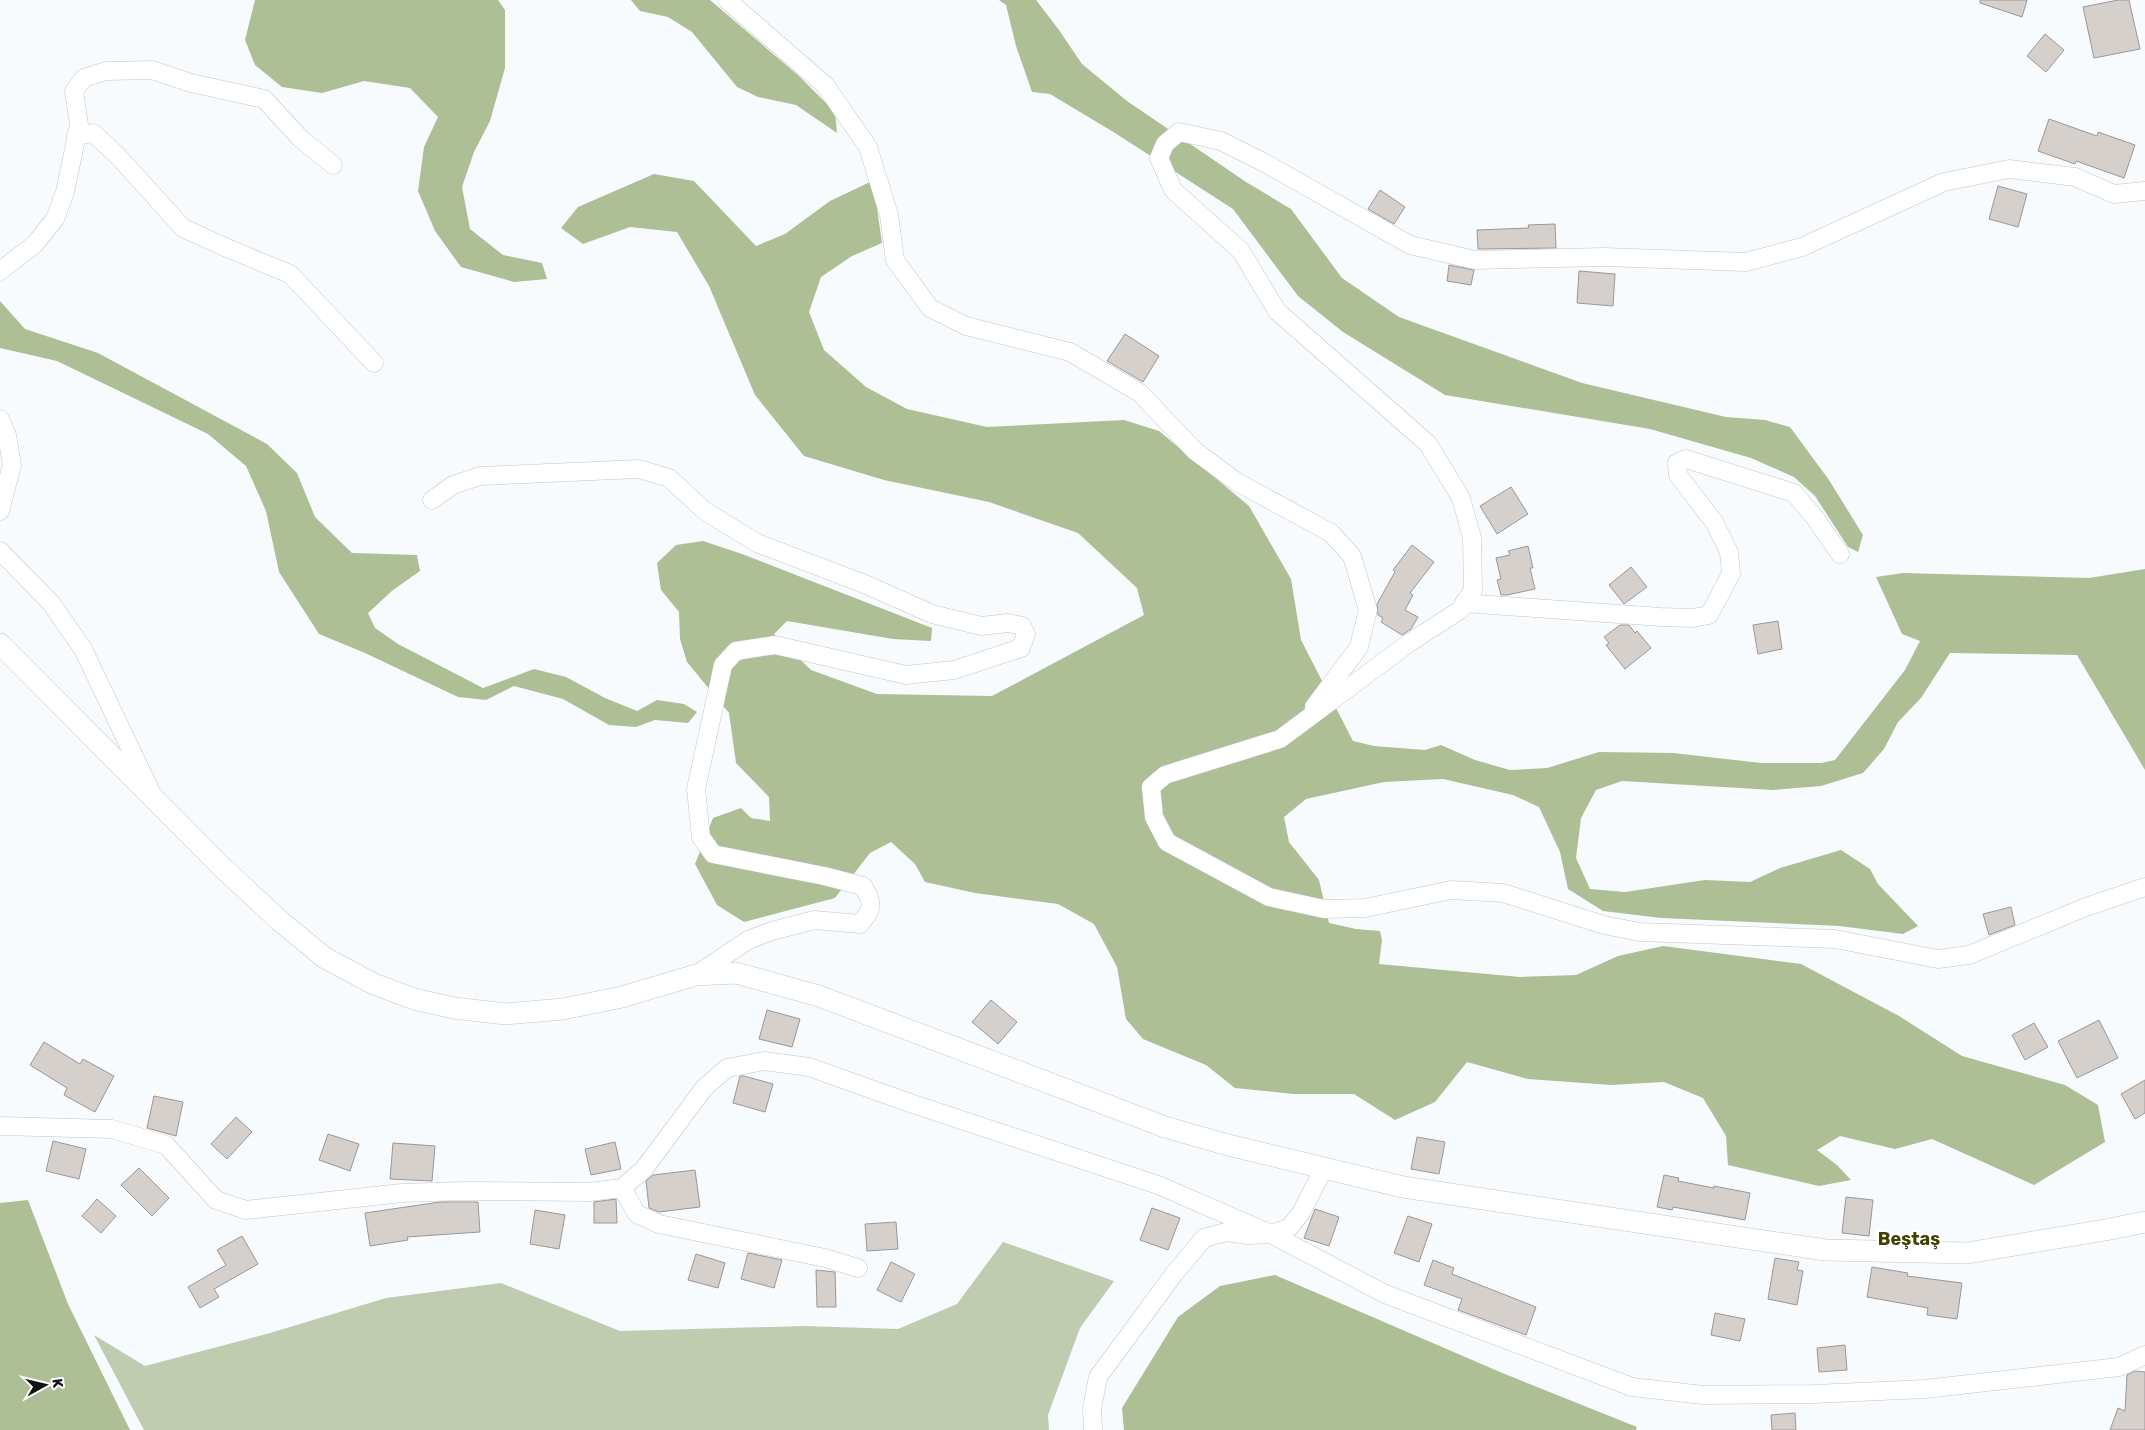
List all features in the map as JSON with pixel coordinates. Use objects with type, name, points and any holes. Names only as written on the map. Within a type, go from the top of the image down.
[{"type":"street","points":[[727,0],[825,85],[868,147],[889,214],[895,260],[930,308],[966,326],[1070,352],[1140,393],[1195,451],[1237,482],[1331,533],[1352,556],[1368,610],[1359,647],[1302,723]]},
{"type":"street","points":[[0,271],[35,244],[54,219],[65,192],[78,125],[74,91],[84,78],[106,71],[152,70],[191,83],[264,99],[301,139],[333,165]]},
{"type":"street","points":[[2145,191],[2114,194],[2075,177],[2009,169],[1944,182],[1802,247],[1746,262],[1604,257],[1475,260],[1410,245],[1263,162],[1221,141],[1179,132],[1165,144],[1159,158],[1173,190],[1241,251],[1277,311],[1428,444],[1461,498],[1472,538],[1473,590],[1460,610],[1409,643],[1280,739],[1165,775],[1151,787],[1154,816],[1167,842],[1270,897],[1324,909],[1365,908],[1451,890],[1503,893],[1604,925],[1640,932],[1835,939],[1938,959],[1969,955],[2086,907],[2145,887]]},
{"type":"street","points":[[76,136],[93,133],[117,155],[183,228],[290,274],[374,363]]},
{"type":"street","points":[[0,419],[7,435],[12,465],[0,511]]},
{"type":"street","points":[[1464,603],[1661,617],[1693,618],[1709,615],[1731,574],[1728,552],[1714,522],[1678,475],[1678,463],[1686,459],[1794,493],[1815,518],[1840,554]]},
{"type":"street","points":[[432,500],[453,485],[480,476],[639,469],[669,478],[704,511],[757,543],[866,585],[932,614],[981,626],[1008,623],[1022,626],[1026,634],[1020,648],[954,670],[906,675],[775,645],[736,651],[723,665],[696,789],[701,837],[713,854],[824,876],[863,886],[871,899],[871,910],[860,924],[814,920],[772,931],[748,940],[696,974]]},
{"type":"street","points":[[0,551],[51,604],[83,649],[153,797]]},
{"type":"street","points":[[0,644],[223,868],[280,921],[325,958],[374,984],[414,999],[454,1008],[506,1014],[563,1009],[622,996],[696,974],[736,973],[819,996],[1165,1127],[1324,1168],[1402,1187],[1825,1250],[1967,1252],[2145,1222]]},
{"type":"street","points":[[0,1126],[112,1129],[166,1145],[216,1200],[246,1210],[402,1193],[464,1190],[589,1192],[622,1188],[644,1170],[704,1088],[727,1068],[764,1061],[810,1067],[919,1106],[1158,1185],[1271,1234],[1384,1294],[1632,1387],[1703,1395],[1925,1389],[2119,1367],[2145,1355]]},
{"type":"street","points":[[1092,1430],[1092,1409],[1098,1377],[1174,1274],[1204,1238],[1226,1232],[1248,1235],[1271,1234],[1289,1228],[1301,1213],[1324,1168]]},
{"type":"street","points":[[622,1188],[637,1214],[659,1224],[825,1258],[858,1268]]},
{"type":"green space","points":[[255,0],[498,0],[505,10],[505,68],[490,121],[474,152],[462,187],[470,229],[503,255],[542,263],[547,279],[514,282],[461,267],[435,231],[418,191],[424,147],[438,117],[410,88],[364,81],[322,93],[282,87],[255,65],[245,40]]},
{"type":"green space","points":[[631,0],[710,0],[799,76],[835,112],[837,133],[796,105],[758,97],[737,87],[692,32],[668,17],[640,11]]},
{"type":"green space","points":[[999,0],[1036,0],[1082,64],[1127,101],[1246,182],[1291,209],[1342,278],[1399,317],[1582,383],[1726,417],[1765,420],[1790,427],[1829,480],[1863,535],[1858,552],[1848,547],[1815,496],[1794,477],[1751,458],[1650,429],[1445,395],[1343,332],[1298,296],[1233,209],[1115,133],[1050,94],[1032,92],[1016,46],[1006,5]]},
{"type":"green space","points":[[654,174],[694,181],[756,246],[785,234],[830,201],[870,182],[876,201],[882,243],[852,256],[821,277],[809,312],[824,350],[866,387],[907,409],[987,427],[1124,420],[1159,431],[1249,506],[1291,579],[1301,640],[1353,741],[1374,746],[1425,750],[1441,745],[1475,760],[1510,770],[1547,768],[1599,752],[1673,753],[1761,763],[1821,763],[1835,760],[1905,670],[1920,641],[1902,634],[1876,577],[1903,573],[2089,578],[2145,569],[2145,770],[2077,655],[1950,653],[1921,698],[1898,722],[1884,749],[1863,773],[1821,786],[1773,790],[1622,781],[1596,790],[1581,818],[1576,858],[1590,889],[1625,892],[1705,880],[1750,882],[1780,868],[1841,850],[1870,869],[1878,884],[1918,926],[1903,934],[1839,926],[1661,918],[1603,911],[1568,889],[1560,852],[1539,807],[1513,795],[1443,779],[1384,782],[1306,799],[1284,817],[1289,842],[1319,880],[1329,923],[1356,929],[1380,931],[1382,940],[1379,964],[1520,977],[1576,975],[1618,956],[1663,946],[1801,964],[1899,1016],[1962,1056],[2065,1085],[2098,1105],[2105,1142],[2034,1185],[1932,1139],[1895,1149],[1840,1136],[1817,1150],[1837,1165],[1851,1180],[1819,1186],[1728,1165],[1726,1136],[1703,1098],[1664,1082],[1611,1085],[1528,1079],[1467,1062],[1435,1102],[1395,1120],[1354,1094],[1293,1094],[1235,1088],[1206,1065],[1143,1039],[1126,1019],[1117,967],[1094,924],[1058,904],[975,893],[925,882],[915,864],[891,842],[870,853],[835,898],[744,922],[717,905],[695,864],[713,818],[741,808],[751,818],[770,821],[769,797],[736,763],[729,713],[687,662],[680,639],[679,612],[661,590],[657,563],[676,545],[703,541],[742,554],[932,628],[931,641],[893,639],[787,621],[774,634],[811,670],[877,694],[992,696],[1144,615],[1137,588],[1078,533],[989,502],[884,480],[804,456],[755,395],[709,286],[677,232],[630,227],[583,244],[561,228],[578,207]]},
{"type":"green space","points":[[0,301],[25,329],[98,353],[267,444],[297,473],[315,517],[352,553],[417,555],[420,571],[393,590],[368,613],[375,628],[398,644],[483,688],[534,669],[566,677],[605,698],[637,711],[657,700],[684,704],[697,712],[688,723],[655,720],[636,727],[609,725],[563,699],[514,686],[486,700],[458,697],[365,653],[319,634],[279,572],[266,511],[246,466],[208,434],[57,361],[0,348]]},
{"type":"green space","points":[[28,1200],[68,1304],[130,1430],[0,1430],[0,1203]]},
{"type":"green space","points":[[1003,1242],[1114,1281],[1080,1328],[1048,1415],[1049,1430],[144,1430],[94,1335],[145,1366],[270,1333],[386,1298],[501,1283],[620,1331],[804,1326],[898,1329],[957,1304]]},
{"type":"green space","points":[[1275,1275],[1500,1372],[1637,1427],[1636,1430],[1124,1430],[1122,1408],[1178,1317],[1220,1286]]},
{"type":"building","points":[[1980,0],[2027,0],[2022,17],[1980,3]]},
{"type":"building","points":[[2118,0],[2129,0],[2140,49],[2094,58],[2083,7]]},
{"type":"building","points":[[2045,34],[2064,50],[2046,72],[2027,56]]},
{"type":"building","points":[[2049,119],[2097,136],[2098,132],[2135,145],[2124,178],[2076,161],[2075,164],[2038,151]]},
{"type":"building","points":[[1998,186],[2027,194],[2018,227],[1989,219]]},
{"type":"building","points":[[1380,190],[1405,207],[1394,224],[1368,209]]},
{"type":"building","points":[[1555,224],[1556,248],[1478,249],[1477,230],[1529,228],[1528,225]]},
{"type":"building","points":[[1449,265],[1474,270],[1471,285],[1447,281]]},
{"type":"building","points":[[1579,271],[1615,274],[1613,306],[1577,303]]},
{"type":"building","points":[[1125,334],[1159,356],[1143,382],[1107,361]]},
{"type":"building","points":[[1511,487],[1528,514],[1497,534],[1480,506]]},
{"type":"building","points":[[1412,545],[1434,562],[1410,593],[1413,595],[1405,610],[1418,617],[1411,629],[1402,635],[1381,622],[1383,618],[1378,615],[1377,604],[1395,572],[1393,570]]},
{"type":"building","points":[[1528,546],[1533,568],[1530,568],[1535,589],[1501,595],[1497,580],[1501,579],[1496,558],[1510,555],[1508,551]]},
{"type":"building","points":[[1631,567],[1647,587],[1624,604],[1609,585]]},
{"type":"building","points":[[1778,621],[1782,649],[1758,654],[1753,625]]},
{"type":"building","points":[[1620,625],[1629,625],[1635,633],[1637,631],[1651,648],[1625,669],[1606,645],[1609,643],[1604,637]]},
{"type":"building","points":[[2011,907],[2015,925],[1989,935],[1983,914]]},
{"type":"building","points":[[991,1000],[1017,1022],[998,1044],[972,1022]]},
{"type":"building","points":[[767,1010],[800,1019],[792,1047],[759,1039]]},
{"type":"building","points":[[2099,1020],[2118,1058],[2077,1078],[2058,1041]]},
{"type":"building","points":[[2034,1023],[2048,1047],[2025,1060],[2012,1035]]},
{"type":"building","points":[[44,1042],[80,1064],[83,1059],[114,1076],[95,1112],[64,1095],[67,1088],[30,1065]]},
{"type":"building","points":[[740,1076],[773,1084],[765,1112],[733,1103]]},
{"type":"building","points":[[2145,1080],[2145,1113],[2135,1119],[2121,1094]]},
{"type":"building","points":[[154,1096],[183,1102],[176,1136],[147,1128]]},
{"type":"building","points":[[236,1117],[252,1132],[227,1159],[211,1144]]},
{"type":"building","points":[[328,1134],[359,1144],[350,1171],[319,1160]]},
{"type":"building","points":[[1417,1137],[1445,1142],[1439,1174],[1411,1169]]},
{"type":"building","points":[[53,1141],[86,1149],[79,1179],[46,1171]]},
{"type":"building","points":[[615,1142],[621,1169],[591,1175],[585,1149]]},
{"type":"building","points":[[393,1143],[435,1146],[432,1181],[390,1179]]},
{"type":"building","points":[[139,1168],[169,1198],[152,1216],[121,1185]]},
{"type":"building","points":[[695,1170],[700,1207],[659,1212],[649,1208],[646,1181],[653,1175]]},
{"type":"building","points":[[1664,1175],[1679,1178],[1678,1181],[1750,1193],[1745,1220],[1673,1207],[1672,1210],[1657,1207]]},
{"type":"building","points":[[1846,1197],[1873,1200],[1869,1236],[1842,1233]]},
{"type":"building","points":[[97,1199],[116,1216],[101,1233],[82,1216]]},
{"type":"building","points":[[616,1199],[617,1223],[594,1223],[594,1202]]},
{"type":"building","points":[[440,1202],[478,1202],[480,1232],[407,1237],[408,1240],[370,1246],[365,1213]]},
{"type":"building","points":[[1152,1208],[1180,1218],[1168,1250],[1140,1240]]},
{"type":"building","points":[[1315,1209],[1339,1217],[1329,1246],[1304,1238]]},
{"type":"building","points":[[535,1210],[565,1215],[559,1249],[530,1244]]},
{"type":"building","points":[[1408,1216],[1432,1224],[1419,1262],[1394,1253]]},
{"type":"building","points":[[896,1222],[898,1249],[867,1251],[865,1224]]},
{"type":"building","points":[[242,1236],[258,1264],[214,1289],[219,1297],[200,1308],[188,1287],[226,1265],[217,1250]]},
{"type":"building","points":[[748,1253],[782,1260],[774,1288],[741,1279]]},
{"type":"building","points":[[696,1254],[725,1263],[718,1288],[688,1280]]},
{"type":"building","points":[[1775,1258],[1799,1262],[1797,1270],[1803,1271],[1797,1305],[1768,1299]]},
{"type":"building","points":[[1433,1260],[1454,1268],[1452,1274],[1536,1307],[1526,1335],[1458,1310],[1462,1299],[1424,1285]]},
{"type":"building","points":[[891,1262],[915,1274],[901,1302],[877,1290]]},
{"type":"building","points":[[1872,1267],[1908,1273],[1907,1276],[1962,1283],[1957,1319],[1927,1315],[1928,1308],[1867,1297]]},
{"type":"building","points":[[816,1270],[835,1272],[836,1307],[817,1307]]},
{"type":"building","points":[[1715,1313],[1745,1319],[1740,1341],[1711,1335]]},
{"type":"building","points":[[1845,1345],[1847,1370],[1819,1372],[1817,1348]]},
{"type":"building","points":[[2135,1371],[2145,1372],[2145,1430],[2110,1430],[2118,1408],[2125,1411],[2127,1375]]},
{"type":"building","points":[[1795,1413],[1796,1430],[1772,1430],[1771,1415]]},
{"type":"district","name":"Beştaş","points":[[1909,1239]]}]
